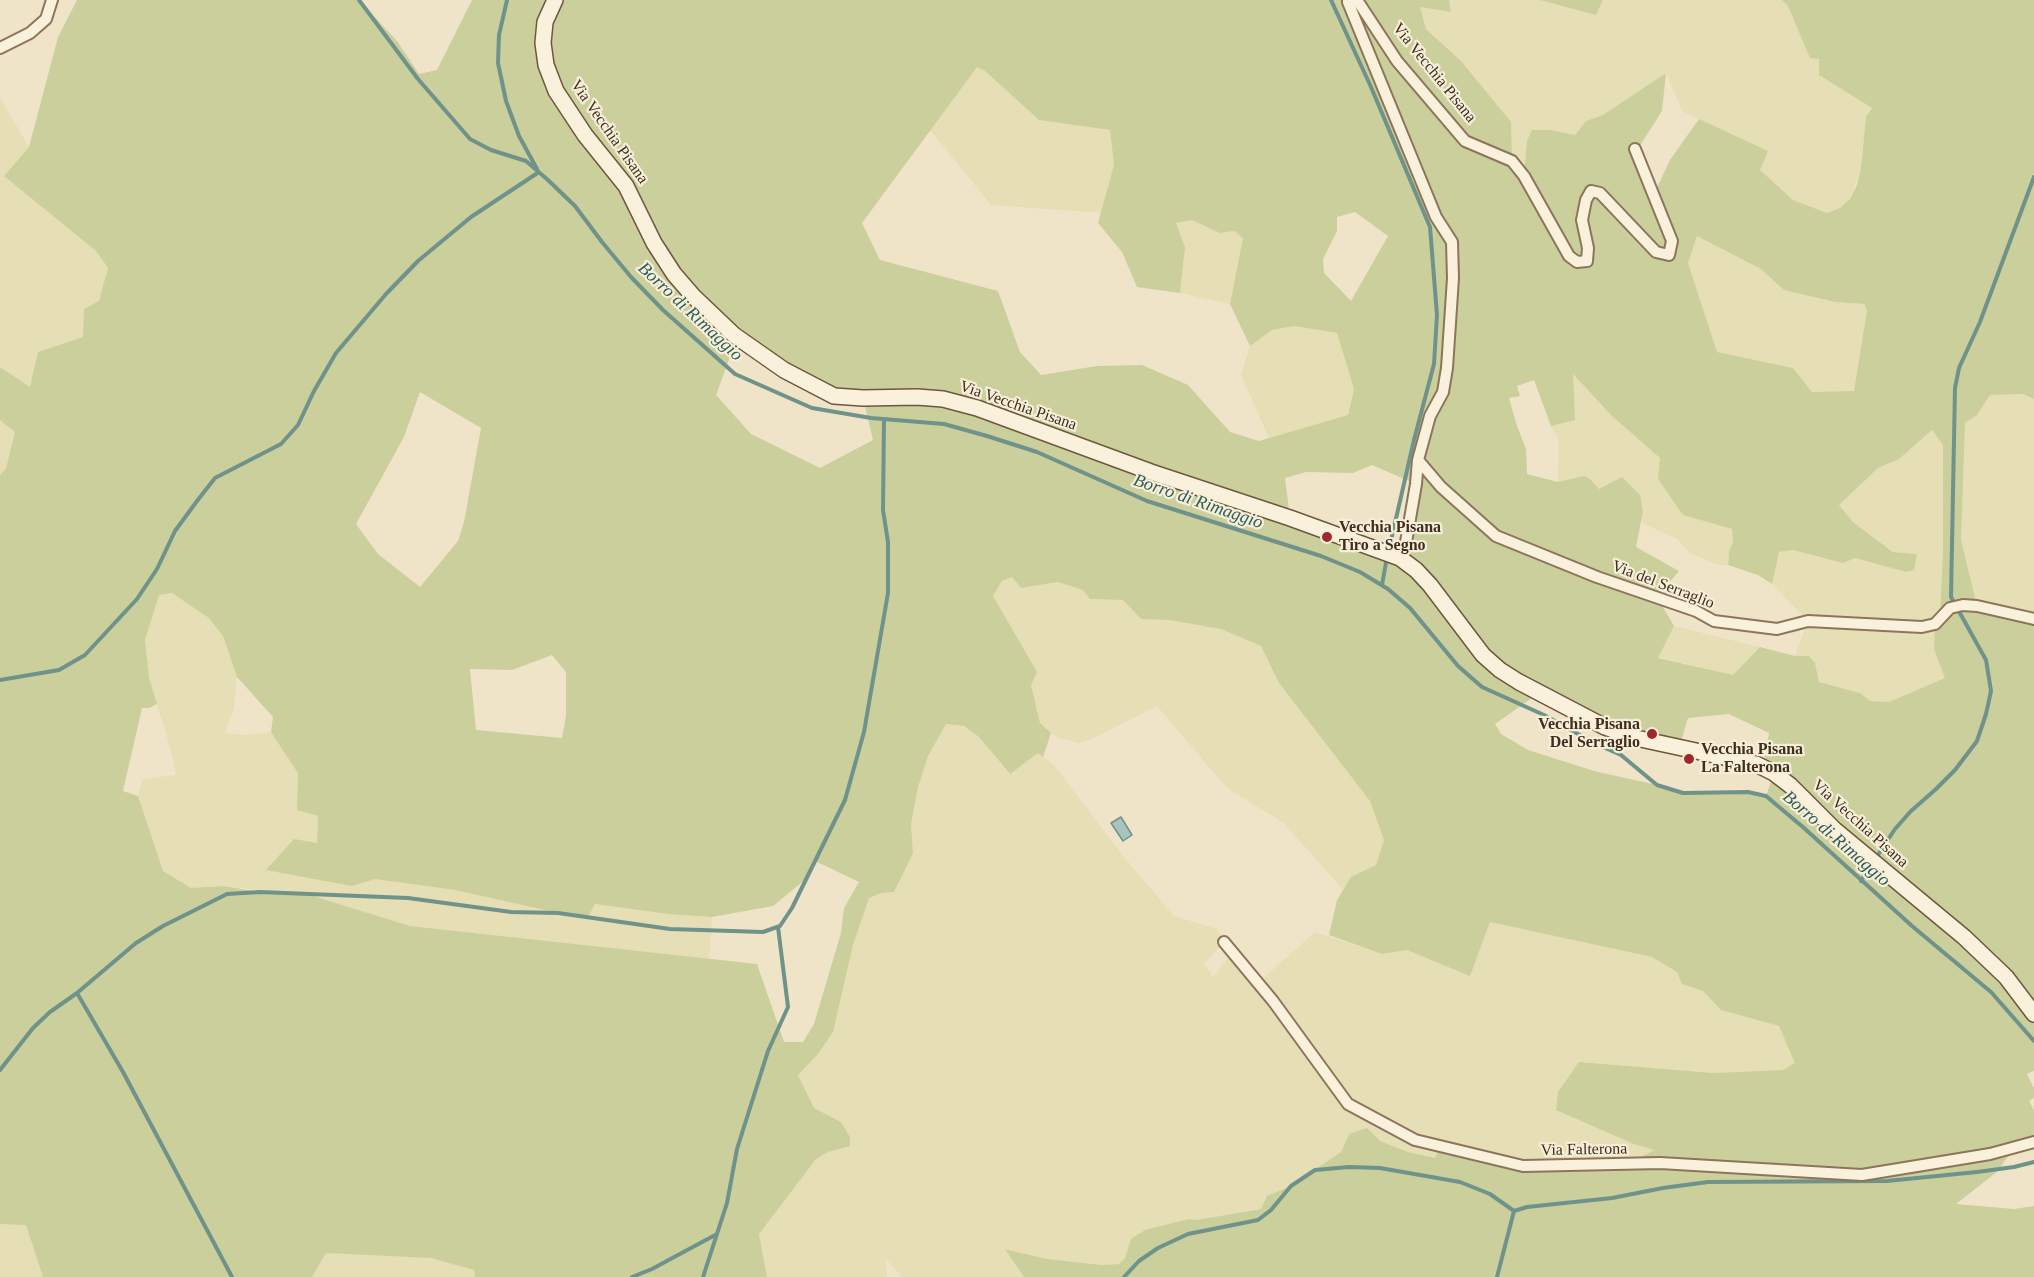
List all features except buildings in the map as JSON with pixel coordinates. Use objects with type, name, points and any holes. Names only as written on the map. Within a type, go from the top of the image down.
[{"type":"main road","name":"Via Vecchia Pisana","points":[[555,0],[545,22],[543,43],[546,65],[556,91],[585,135],[626,186],[654,243],[674,274],[693,296],[734,335],[784,370],[834,396],[943,399],[977,408],[1151,472],[1290,518],[1400,558],[1430,585],[1483,655],[1500,670],[1519,682],[1616,731],[1636,738],[1756,764],[1774,773],[1791,786],[1835,830],[1964,937],[2006,977],[2034,1014]]},
{"type":"street","points":[[0,48],[30,33],[46,19],[52,0]]},
{"type":"street","name":"Via Vecchia Pisana","points":[[1400,558],[1406,542],[1418,460],[1430,416],[1443,392],[1448,368],[1453,278],[1452,242],[1436,217],[1348,2],[1351,0],[1359,3],[1397,61],[1465,141],[1512,161],[1524,176],[1569,256],[1577,262],[1587,261],[1588,248],[1582,220],[1586,200],[1591,191],[1599,193],[1656,252],[1669,255],[1672,241],[1635,149]]},
{"type":"street","name":"Via del Serraglio","points":[[1418,460],[1441,487],[1496,536],[1597,577],[1696,611],[1714,621],[1777,629],[1808,621],[1922,627],[1935,624],[1950,608],[1963,605],[2034,619]]},
{"type":"street","name":"Via Falterona","points":[[1224,942],[1273,1001],[1348,1104],[1415,1140],[1426,1143],[1523,1166],[1660,1163],[1862,1174],[1990,1154],[2034,1142]]},
{"type":"shaded area","points":[[1449,0],[1540,0],[1596,15],[1603,0],[1782,0],[1788,6],[1819,59],[1819,75],[1872,108],[1863,143],[1861,168],[1850,199],[1840,208],[1827,213],[1793,200],[1760,170],[1767,151],[1682,111],[1666,73],[1603,115],[1586,121],[1575,135],[1552,130],[1524,176],[1512,161],[1511,122],[1461,61],[1426,29],[1419,7],[1451,12]]},
{"type":"shaded area","points":[[977,66],[1039,120],[1110,130],[1114,165],[1101,213],[991,205],[930,130]]},
{"type":"shaded area","points":[[0,98],[29,147],[4,176],[96,251],[108,268],[99,301],[84,309],[83,337],[38,352],[30,388],[0,367]]},
{"type":"shaded area","points":[[1192,220],[1220,233],[1234,231],[1243,238],[1230,304],[1180,293],[1185,247],[1176,223]]},
{"type":"shaded area","points":[[1697,236],[1761,269],[1784,290],[1835,302],[1863,304],[1867,311],[1854,391],[1812,392],[1793,368],[1717,352],[1688,263]]},
{"type":"shaded area","points":[[1294,326],[1337,333],[1354,389],[1348,415],[1269,438],[1241,375],[1250,346],[1272,330]]},
{"type":"shaded area","points":[[1572,373],[1612,416],[1660,458],[1683,515],[1732,529],[1733,543],[1729,552],[1728,565],[1718,565],[1690,553],[1677,539],[1642,523],[1643,512],[1609,485],[1599,489],[1584,476],[1558,483],[1559,440],[1551,426],[1575,419]]},
{"type":"shaded area","points":[[2024,394],[2034,399],[2034,619],[1977,606],[1961,540],[1965,423],[1977,415],[1990,395]]},
{"type":"shaded area","points":[[0,420],[15,431],[6,468],[0,475]]},
{"type":"shaded area","points":[[1932,430],[1943,445],[1940,618],[1934,649],[1945,678],[1889,702],[1870,701],[1860,693],[1819,682],[1815,663],[1809,656],[1795,656],[1808,621],[1772,584],[1774,569],[1779,552],[1793,550],[1825,559],[1855,558],[1906,572],[1916,554],[1894,552],[1853,522],[1839,505],[1878,468],[1899,459]]},
{"type":"shaded area","points":[[1012,577],[1021,588],[1058,582],[1083,590],[1090,599],[1123,600],[1141,619],[1169,620],[1221,629],[1261,646],[1279,683],[1370,801],[1384,840],[1376,865],[1351,877],[1343,890],[1284,823],[1227,788],[1157,706],[1092,739],[1078,743],[1056,737],[1040,723],[1031,685],[993,596],[1002,581]]},
{"type":"shaded area","points":[[172,593],[209,618],[223,636],[237,677],[234,708],[225,733],[247,735],[271,732],[298,773],[297,810],[318,816],[317,843],[328,881],[351,886],[375,879],[455,890],[558,913],[588,917],[595,904],[668,914],[712,917],[709,959],[410,926],[313,896],[223,886],[191,888],[163,871],[138,796],[143,779],[176,775],[149,678],[144,641],[159,595]]},
{"type":"shaded area","points":[[1674,626],[1760,647],[1733,675],[1657,657]]},
{"type":"shaded area","points":[[946,724],[964,726],[979,737],[1009,774],[1039,753],[1054,765],[1119,851],[1174,916],[1217,929],[1224,942],[1204,964],[1213,977],[1233,952],[1258,983],[1315,932],[1382,954],[1407,950],[1470,976],[1490,922],[1652,957],[1677,972],[1682,984],[1703,991],[1721,1010],[1779,1026],[1796,1064],[1783,1070],[1713,1073],[1579,1062],[1656,1150],[1636,1159],[1542,1171],[1471,1149],[1435,1158],[1349,1134],[1341,1152],[1291,1186],[1267,1196],[1261,1209],[1197,1220],[1189,1219],[1131,1239],[1125,1258],[1119,1264],[1102,1265],[1047,1259],[1006,1249],[1024,1277],[902,1277],[886,1259],[887,1277],[767,1277],[758,1234],[816,1159],[828,1152],[850,1146],[841,1122],[814,1108],[798,1075],[818,1054],[833,1032],[853,945],[869,897],[881,893],[913,853],[911,824],[918,787],[928,756]]},
{"type":"shaded area","points":[[0,1224],[26,1224],[43,1277],[0,1277]]},
{"type":"shaded area","points":[[326,1253],[431,1258],[475,1270],[475,1277],[312,1277]]},
{"type":"green space","points":[[77,0],[359,0],[397,41],[419,74],[437,70],[472,0],[1449,0],[1451,12],[1420,7],[1426,29],[1461,61],[1511,122],[1512,161],[1524,175],[1527,141],[1532,130],[1552,130],[1575,135],[1586,121],[1603,115],[1666,73],[1662,111],[1639,147],[1654,194],[1670,160],[1699,119],[1768,151],[1760,170],[1793,200],[1827,213],[1840,208],[1850,199],[1857,185],[1866,117],[1872,108],[1819,75],[1819,59],[1810,58],[1788,6],[1782,0],[2034,0],[2034,399],[2023,394],[1990,395],[1977,415],[1965,423],[1961,540],[1977,606],[2034,619],[2034,1071],[2027,1074],[2034,1088],[2034,1098],[2029,1101],[2034,1110],[2034,1142],[2014,1147],[1998,1171],[1956,1204],[2014,1209],[2034,1206],[2034,1277],[1024,1277],[1005,1249],[1047,1259],[1102,1265],[1119,1264],[1125,1258],[1131,1239],[1145,1230],[1189,1219],[1197,1220],[1261,1209],[1267,1196],[1291,1186],[1341,1152],[1349,1134],[1367,1128],[1380,1141],[1408,1152],[1435,1158],[1439,1149],[1471,1149],[1542,1171],[1636,1159],[1655,1150],[1634,1144],[1556,1110],[1558,1092],[1579,1062],[1713,1073],[1783,1070],[1795,1063],[1779,1026],[1721,1010],[1703,991],[1682,984],[1677,972],[1652,957],[1490,922],[1470,976],[1407,950],[1382,954],[1329,935],[1337,900],[1351,877],[1376,865],[1384,840],[1370,801],[1279,683],[1261,646],[1221,629],[1169,620],[1141,619],[1123,600],[1090,599],[1083,590],[1058,582],[1021,588],[1012,577],[1002,581],[993,596],[1037,672],[1031,685],[1040,723],[1051,733],[1043,757],[1038,753],[1010,774],[979,737],[964,726],[946,724],[928,756],[918,787],[911,824],[913,853],[894,892],[881,893],[869,898],[853,945],[833,1032],[818,1054],[798,1075],[814,1108],[841,1122],[850,1137],[850,1146],[828,1152],[816,1159],[759,1234],[767,1277],[475,1277],[474,1270],[431,1258],[326,1253],[312,1277],[43,1277],[26,1225],[0,1224],[0,475],[6,468],[15,432],[0,420],[0,367],[30,387],[38,352],[83,337],[84,309],[99,301],[108,268],[96,251],[4,176],[29,147],[58,37]],"holes":[[[977,67],[985,71],[1039,120],[1110,130],[1114,165],[1098,223],[1122,252],[1137,287],[1180,293],[1185,247],[1176,223],[1192,220],[1220,233],[1234,231],[1243,238],[1230,304],[1250,346],[1272,330],[1294,326],[1337,333],[1354,389],[1348,415],[1259,441],[1230,432],[1188,385],[1142,365],[1097,366],[1041,375],[1020,352],[998,291],[880,260],[862,223]],[[1355,212],[1388,236],[1351,301],[1324,273],[1323,259],[1337,231],[1337,217]],[[1697,236],[1761,269],[1784,290],[1835,302],[1864,304],[1867,311],[1854,391],[1812,392],[1793,368],[1717,352],[1688,263]],[[734,335],[834,396],[863,398],[873,440],[820,468],[751,434],[716,395],[730,357]],[[1573,374],[1612,416],[1660,458],[1658,479],[1683,515],[1732,529],[1733,542],[1728,565],[1758,575],[1772,584],[1779,552],[1793,550],[1843,563],[1855,558],[1906,572],[1914,570],[1917,554],[1893,552],[1853,522],[1839,505],[1878,468],[1899,459],[1932,430],[1943,445],[1940,618],[1935,624],[1934,649],[1945,678],[1889,702],[1870,701],[1860,693],[1819,682],[1815,663],[1809,656],[1795,656],[1760,647],[1733,675],[1658,658],[1674,626],[1657,597],[1679,571],[1636,547],[1643,512],[1640,495],[1622,477],[1599,489],[1584,476],[1558,482],[1527,474],[1526,449],[1509,398],[1520,396],[1517,386],[1534,380],[1551,426],[1575,420]],[[420,392],[481,428],[464,522],[458,541],[420,587],[378,554],[356,524],[404,437]],[[1372,465],[1416,484],[1401,558],[1290,518],[1285,478],[1306,472],[1353,473]],[[172,593],[209,618],[223,636],[237,677],[273,717],[271,732],[298,773],[297,810],[318,816],[317,843],[294,839],[266,870],[352,886],[375,879],[455,890],[558,913],[588,917],[595,904],[668,914],[712,917],[773,906],[806,879],[815,861],[859,882],[844,908],[841,933],[814,1024],[803,1042],[784,1042],[757,964],[410,926],[313,896],[260,892],[223,886],[191,888],[163,871],[138,796],[123,791],[142,708],[149,708],[157,704],[149,678],[145,640],[159,595]],[[552,655],[566,672],[566,716],[562,738],[476,730],[470,669],[512,670]],[[1539,693],[1626,734],[1679,748],[1688,718],[1729,714],[1769,733],[1763,767],[1774,773],[1766,796],[1748,792],[1683,793],[1594,771],[1528,750],[1501,734],[1495,724]]]},
{"type":"green space","points":[[1540,0],[1603,0],[1596,15]]},
{"type":"water","points":[[1121,817],[1132,835],[1123,841],[1111,823]]},
{"type":"waterway","name":"Borro di Rimaggio","points":[[359,0],[418,79],[470,139],[491,150],[526,161],[548,180],[575,206],[631,277],[663,310],[735,374],[812,408],[871,418],[944,424],[987,436],[1037,452],[1147,501],[1321,556],[1360,572],[1388,589],[1410,608],[1458,666],[1482,687],[1544,715],[1621,755],[1657,785],[1683,793],[1748,792],[1766,796],[1912,926],[1991,992],[2034,1041]]},
{"type":"waterway","points":[[507,0],[499,35],[498,63],[506,101],[519,136],[537,169]]},
{"type":"waterway","points":[[1331,0],[1371,87],[1430,227],[1437,315],[1434,364],[1389,549]]},
{"type":"waterway","points":[[0,680],[59,670],[85,655],[137,599],[157,569],[175,531],[215,478],[281,444],[298,425],[336,353],[386,294],[418,261],[471,217],[539,172]]},
{"type":"waterway","points":[[1876,858],[1895,829],[1911,811],[1955,770],[1977,741],[1986,714],[1991,691],[1986,660],[1951,597],[1955,388],[1959,368],[1980,322],[2034,177]]},
{"type":"waterway","points":[[0,1070],[33,1028],[50,1012],[77,993],[136,943],[163,926],[227,894],[260,892],[408,898],[511,912],[558,913],[670,929],[763,932],[780,926],[792,908],[845,800],[864,732],[888,593],[888,542],[883,510],[884,419]]},
{"type":"waterway","points":[[1382,585],[1387,557]]},
{"type":"waterway","points":[[1861,881],[1872,864]]},
{"type":"waterway","points":[[703,1277],[727,1203],[737,1149],[768,1051],[788,1007],[778,927]]},
{"type":"waterway","points":[[77,993],[123,1072],[232,1277]]},
{"type":"waterway","points":[[1514,1211],[1527,1207],[1612,1198],[1708,1182],[1887,1181],[1977,1172],[2034,1162]]},
{"type":"waterway","points":[[1124,1277],[1139,1261],[1158,1248],[1188,1234],[1258,1220],[1271,1210],[1291,1186],[1315,1170],[1349,1167],[1380,1168],[1460,1182],[1490,1194],[1514,1211]]},
{"type":"waterway","points":[[1497,1277],[1514,1211]]},
{"type":"waterway","points":[[632,1277],[652,1269],[717,1234]]},
{"type":"place","name":"Vecchia Pisana Tiro a Segno","points":[[1327,537]]},
{"type":"place","name":"Vecchia Pisana Del Serraglio","points":[[1652,734]]},
{"type":"place","name":"Vecchia Pisana La Falterona","points":[[1689,759]]}]
